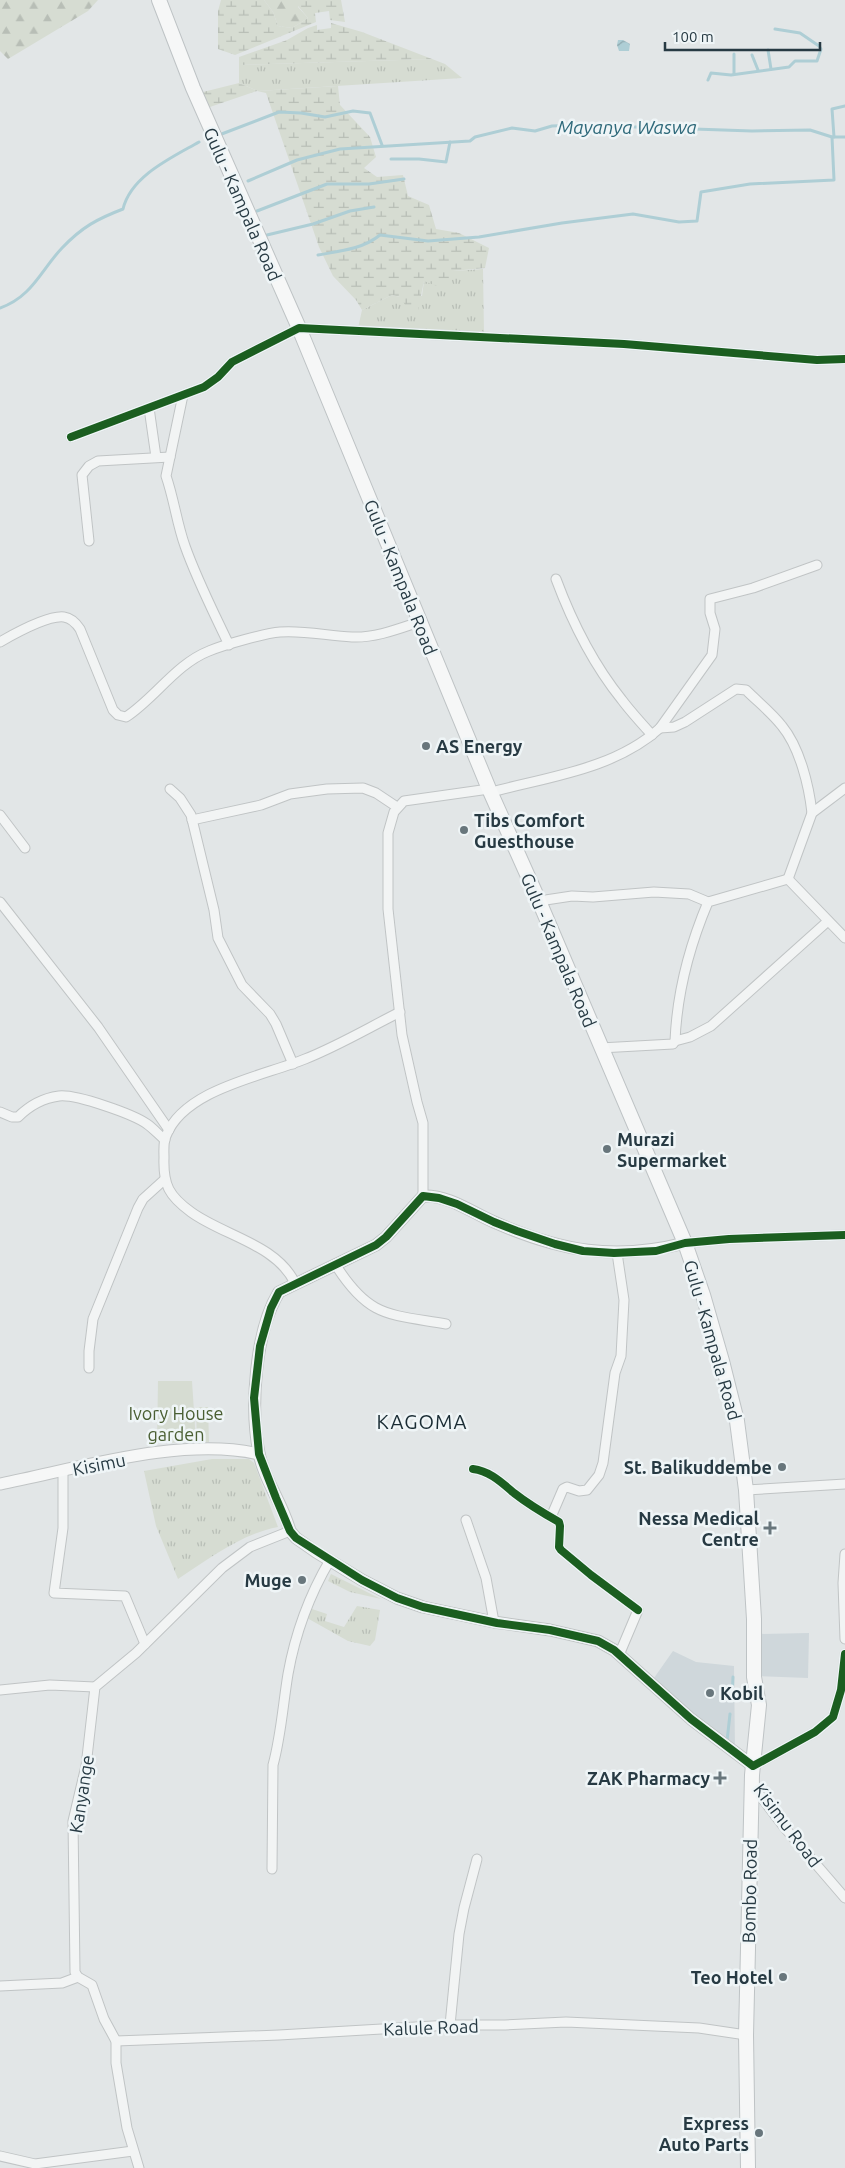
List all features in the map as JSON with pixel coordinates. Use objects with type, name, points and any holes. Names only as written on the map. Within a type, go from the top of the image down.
[{"type":"main road","name":"Gulu - Kampala Road","points":[[159,0],[193,88],[299,328],[490,791],[685,1243],[703,1295],[737,1421],[746,1490],[754,1619],[754,1677],[759,1705]]},
{"type":"main road","name":"Bombo Road","points":[[748,2168],[746,2035],[752,1771],[759,1705]]},
{"type":"street","points":[[71,437],[204,387],[218,377],[232,362],[299,328],[624,344],[817,360],[845,359]]},
{"type":"street","points":[[183,395],[166,476],[171,486],[184,545],[199,582],[229,645]]},
{"type":"street","points":[[149,408],[156,457]]},
{"type":"street","points":[[89,541],[82,475],[90,466],[98,461],[170,456]]},
{"type":"street","points":[[817,565],[753,588],[710,599],[710,613],[714,629],[712,655],[660,728],[652,736],[622,754],[591,766],[490,791],[404,801],[397,807],[390,820],[388,833],[388,909],[402,1035],[423,1122],[423,1196],[386,1237],[366,1250],[279,1292],[276,1296],[260,1346],[254,1398],[259,1454],[290,1531],[304,1545],[362,1580],[397,1598],[423,1607],[494,1622],[550,1630],[598,1641],[619,1655],[752,1771],[815,1732],[833,1717],[841,1690],[845,1654]]},
{"type":"street","points":[[556,579],[583,640],[622,700],[652,736]]},
{"type":"street","points":[[0,642],[18,632],[51,619],[63,617],[70,619],[80,629],[113,710],[122,717],[129,715],[150,698],[192,660],[209,651],[279,632],[352,637],[384,633],[419,622]]},
{"type":"street","points":[[660,728],[674,727],[736,689],[746,690],[783,727],[796,753],[809,790],[812,814],[788,878]]},
{"type":"street","points":[[192,820],[261,805],[290,794],[327,788],[363,788],[376,793],[397,807]]},
{"type":"street","points":[[812,814],[845,788]]},
{"type":"street","points":[[170,789],[187,807],[192,820],[214,910],[218,938],[242,985],[270,1014],[276,1024],[293,1064]]},
{"type":"street","points":[[0,815],[25,848]]},
{"type":"street","points":[[539,901],[572,896],[593,897],[654,892],[689,894],[708,902],[788,878]]},
{"type":"street","points":[[788,878],[845,938]]},
{"type":"street","points":[[0,902],[98,1027],[169,1130]]},
{"type":"street","points":[[675,1041],[680,990],[701,918],[708,902]]},
{"type":"street","points":[[600,1048],[669,1046],[675,1041],[690,1038],[711,1026],[828,921]]},
{"type":"street","points":[[296,1283],[290,1271],[275,1259],[192,1213],[170,1193],[164,1180],[165,1140],[169,1130],[179,1117],[194,1103],[212,1092],[293,1064],[348,1040],[400,1012]]},
{"type":"street","points":[[0,1112],[12,1117],[18,1117],[27,1108],[61,1095],[86,1100],[146,1124],[165,1140]]},
{"type":"street","points":[[89,1368],[93,1318],[138,1208],[143,1199],[164,1180]]},
{"type":"street","points":[[423,1196],[439,1198],[457,1204],[494,1222],[555,1244],[583,1251],[617,1253],[656,1251],[685,1243],[729,1239],[845,1235]]},
{"type":"street","points":[[551,1517],[563,1489],[567,1487],[579,1491],[587,1490],[599,1475],[603,1463],[615,1372],[621,1356],[624,1300],[617,1253]]},
{"type":"street","points":[[335,1264],[351,1289],[374,1308],[398,1316],[446,1324]]},
{"type":"street","name":"Kisimu","points":[[0,1484],[105,1461],[180,1451],[222,1449],[259,1454]]},
{"type":"street","points":[[473,1469],[498,1479],[514,1493],[558,1522],[560,1526],[559,1547],[561,1550],[638,1610],[619,1655]]},
{"type":"street","points":[[63,1471],[63,1528],[54,1594],[126,1596],[145,1644]]},
{"type":"street","points":[[746,1490],[845,1484]]},
{"type":"street","points":[[466,1520],[486,1578],[494,1622]]},
{"type":"street","points":[[0,1690],[50,1684],[95,1687],[145,1644],[222,1568],[250,1547],[290,1531]]},
{"type":"street","points":[[845,1554],[843,1583],[845,1639]]},
{"type":"street","points":[[272,1869],[273,1765],[277,1751],[289,1672],[300,1628],[320,1577],[330,1560]]},
{"type":"street","name":"Kanyange","points":[[78,1977],[75,1972],[74,1821],[84,1773],[95,1687]]},
{"type":"street","name":"Kisimu Road","points":[[752,1771],[755,1789],[784,1827],[845,1898]]},
{"type":"street","points":[[450,2025],[459,1934],[477,1859]]},
{"type":"street","points":[[0,1986],[62,1983],[78,1977],[92,1985],[104,2019],[116,2041],[116,2063],[127,2128],[139,2168]]},
{"type":"street","name":"Kalule Road","points":[[116,2041],[279,2035],[450,2025],[566,2022],[699,2028],[746,2035]]},
{"type":"street","points":[[0,2156],[35,2164],[133,2151]]},
{"type":"shaded area","points":[[809,1633],[808,1678],[754,1676],[757,1634]]},
{"type":"shaded area","points":[[673,1651],[696,1662],[734,1666],[735,1751],[654,1678]]},
{"type":"green space","points":[[0,0],[98,0],[88,11],[8,59],[0,51]]},
{"type":"green space","points":[[221,0],[264,0],[273,12],[278,26],[292,28],[308,18],[298,6],[298,0],[341,0],[345,22],[330,20],[329,11],[315,13],[316,22],[235,55],[218,49],[218,11]]},
{"type":"green space","points":[[264,0],[298,0],[298,7],[308,18],[292,28],[278,26],[273,12]]},
{"type":"green space","points":[[331,23],[362,32],[432,59],[239,65],[239,57],[287,40],[317,25],[317,30],[331,28]]},
{"type":"green space","points":[[432,59],[445,64],[462,78],[258,91],[239,83],[239,65]]},
{"type":"green space","points":[[239,83],[258,91],[338,86],[340,105],[370,137],[376,157],[364,168],[377,177],[403,175],[408,196],[429,205],[436,229],[459,233],[489,248],[485,268],[453,271],[444,289],[424,281],[418,310],[407,308],[400,297],[392,295],[362,310],[356,300],[333,276],[319,247],[266,93],[257,91],[207,108],[199,93]]},
{"type":"green space","points":[[483,269],[484,334],[358,328],[362,310],[392,295],[400,297],[422,296],[424,281],[453,271]]},
{"type":"green space","name":"Ivory House garden","points":[[158,1381],[192,1381],[196,1442],[157,1443]]},
{"type":"green space","points":[[196,1407],[208,1407],[209,1442],[197,1442]]},
{"type":"green space","points":[[212,1459],[249,1459],[254,1463],[278,1527],[264,1530],[238,1541],[178,1579],[156,1526],[144,1471]]},
{"type":"green space","points":[[331,1574],[381,1599],[350,1592],[328,1581]]},
{"type":"green space","points":[[357,1606],[380,1610],[375,1640],[370,1646],[348,1641],[307,1618],[312,1609],[327,1614],[325,1621],[344,1627]]},
{"type":"water","points":[[618,40],[623,40],[630,44],[629,51],[619,51]]},
{"type":"waterway","points":[[708,80],[711,73],[731,75],[789,67],[795,61],[817,61],[821,49],[819,46],[800,33],[775,29]]},
{"type":"waterway","points":[[768,50],[771,69]]},
{"type":"waterway","points":[[734,54],[734,74]]},
{"type":"waterway","points":[[752,55],[758,70]]},
{"type":"waterway","points":[[834,137],[832,109],[845,106]]},
{"type":"waterway","name":"Mayanya Waswa","points":[[219,135],[279,112],[325,117],[353,111],[370,113],[382,145]]},
{"type":"waterway","name":"Mayanya Waswa","points":[[248,181],[297,160],[340,149],[470,141],[475,137],[512,128],[535,131],[552,126],[578,125],[752,131],[810,130],[832,137],[845,137]]},
{"type":"waterway","points":[[318,255],[359,246],[380,235],[428,241],[479,237],[562,223],[633,214],[679,222],[697,221],[701,192],[750,184],[834,180],[832,137]]},
{"type":"waterway","name":"Mayanya Waswa","points":[[0,308],[11,303],[28,290],[55,256],[76,234],[105,216],[123,209],[127,197],[143,178],[154,169],[199,142]]},
{"type":"waterway","points":[[391,159],[419,159],[446,162],[450,142]]},
{"type":"waterway","points":[[257,211],[327,184],[369,184],[404,179]]},
{"type":"waterway","points":[[267,235],[313,224],[350,211],[374,207]]},
{"type":"waterway","points":[[732,1698],[733,1677]]},
{"type":"waterway","points":[[727,1741],[730,1714]]},
{"type":"cycle path","points":[[71,437],[204,387],[218,377],[232,362],[299,328],[624,344],[817,360],[845,359]]},
{"type":"cycle path","points":[[845,1235],[729,1239],[685,1243],[656,1251],[614,1253],[583,1251],[517,1231],[457,1204],[439,1198],[423,1196],[386,1237],[376,1245],[279,1292],[271,1308],[260,1346],[254,1398],[259,1454],[290,1531],[296,1538],[362,1580],[397,1598],[423,1607],[497,1623],[550,1630],[598,1641],[614,1650],[691,1719],[753,1766],[815,1732],[833,1717],[841,1690],[845,1654]]},
{"type":"cycle path","points":[[473,1469],[490,1475],[541,1512],[559,1522],[559,1547],[561,1550],[638,1610]]},
{"type":"place","name":"AS Energy","points":[[426,746]]},
{"type":"place","name":"Tibs Comfort Guesthouse","points":[[464,830]]},
{"type":"place","name":"Murazi Supermarket","points":[[607,1149]]},
{"type":"place","name":"St. Balikuddembe","points":[[782,1467]]},
{"type":"place","name":"Nessa Medical Centre","points":[[770,1528]]},
{"type":"place","name":"Muge","points":[[302,1580]]},
{"type":"place","name":"Kobil","points":[[710,1693]]},
{"type":"place","name":"ZAK Pharmacy","points":[[720,1778]]},
{"type":"place","name":"Teo Hotel","points":[[783,1977]]},
{"type":"place","name":"Express Auto Parts","points":[[759,2133]]},
{"type":"district","name":"KAGOMA","points":[[422,1421]]}]
